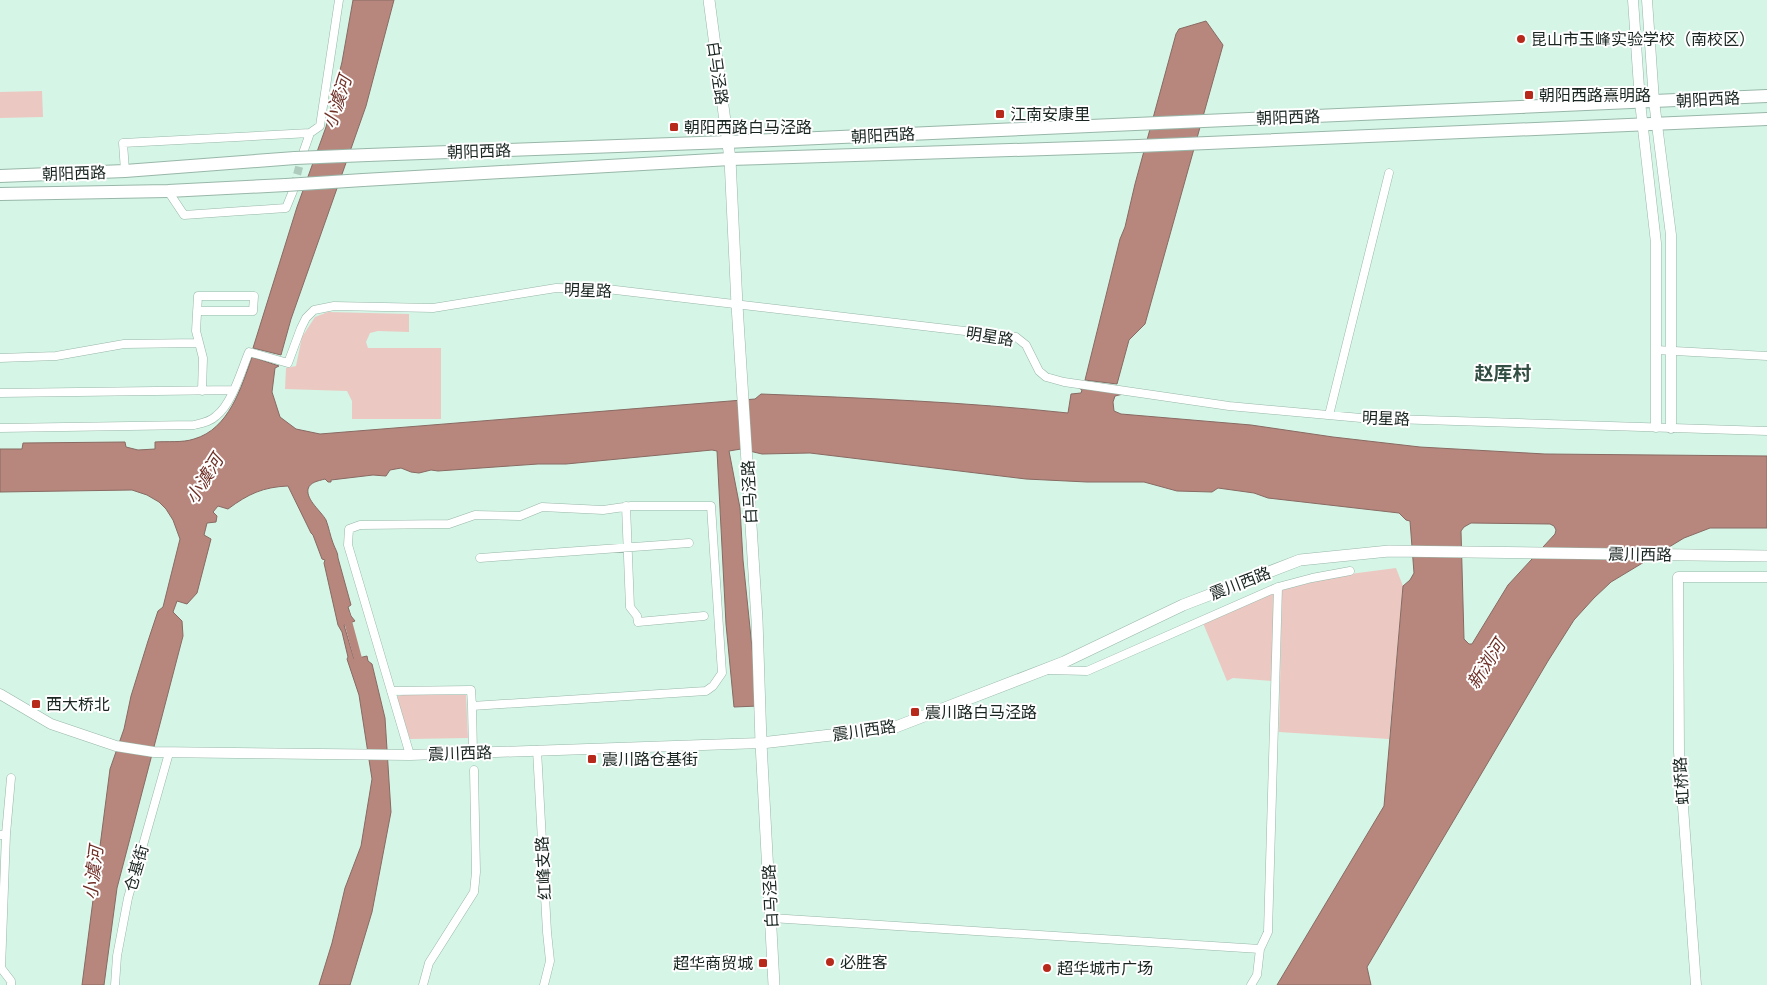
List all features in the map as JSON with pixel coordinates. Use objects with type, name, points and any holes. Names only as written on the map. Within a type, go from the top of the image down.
[{"type":"main road","name":"白马泾路","points":[[708,0],[730,159],[737,305],[757,620],[761,742],[774,985]]},
{"type":"main road","name":"朝阳西路","points":[[0,176],[125,171],[299,155],[728,142],[1767,96]]},
{"type":"main road","name":"朝阳西路","points":[[0,194],[290,188],[363,180],[730,159],[1138,146],[1767,119]]},
{"type":"main road","name":"震川西路","points":[[761,742],[893,728],[1064,662],[1183,605],[1300,560],[1389,551],[1767,556]]},
{"type":"street","points":[[299,155],[310,133],[320,126],[339,0]]},
{"type":"street","points":[[1633,0],[1642,124],[1656,243],[1656,427]]},
{"type":"street","points":[[1647,0],[1656,123],[1670,235],[1671,428]]},
{"type":"street","points":[[125,171],[123,143],[310,133]]},
{"type":"street","points":[[1329,415],[1389,174]]},
{"type":"street","points":[[168,191],[184,215],[286,208],[290,188]]},
{"type":"street","name":"明星路","points":[[233,390],[249,352],[288,363],[306,318],[314,310],[334,306],[433,308],[556,288],[607,289],[1016,337],[1026,345],[1039,371],[1046,377],[1064,382],[1228,406],[1360,418],[1767,431]]},
{"type":"street","points":[[197,311],[253,311],[254,296],[198,296],[197,311],[196,331],[203,358],[202,391]]},
{"type":"street","points":[[0,358],[56,356],[124,344],[199,343]]},
{"type":"street","points":[[1656,350],[1767,356]]},
{"type":"street","points":[[0,392],[233,390],[226,407],[215,417],[194,425],[0,428]]},
{"type":"street","points":[[626,506],[630,607],[637,616],[638,622],[704,616]]},
{"type":"street","points":[[410,755],[348,545],[349,530],[360,524],[449,524],[475,515],[520,516],[542,507],[603,510],[626,506],[711,506],[722,673],[713,686],[706,691],[472,706]]},
{"type":"street","points":[[480,558],[689,543]]},
{"type":"street","points":[[1043,670],[1087,672],[1278,587],[1312,578],[1350,572]]},
{"type":"street","name":"虹桥路","points":[[1696,985],[1679,752],[1678,577],[1767,577]]},
{"type":"street","points":[[1251,985],[1257,975],[1260,949],[1268,932],[1278,587]]},
{"type":"street","points":[[391,691],[471,690],[473,752]]},
{"type":"street","name":"震川西路","points":[[0,694],[52,724],[116,746],[169,753],[410,755],[761,742]]},
{"type":"street","name":"红峰支路","points":[[537,750],[550,961],[544,985]]},
{"type":"street","name":"仓基街","points":[[115,985],[117,956],[128,898],[169,753]]},
{"type":"street","points":[[423,985],[429,963],[474,892],[476,872],[474,770]]},
{"type":"street","points":[[11,778],[3,834],[1,968],[11,982],[11,985]]},
{"type":"street","points":[[771,918],[1260,949]]},
{"type":"shaded area","points":[[42,91],[43,117],[0,118],[0,92]]},
{"type":"shaded area","points":[[328,312],[409,314],[409,332],[378,331],[370,333],[366,342],[368,348],[441,348],[441,419],[352,419],[352,401],[347,391],[285,389],[286,368],[296,366],[302,337],[315,317]]},
{"type":"shaded area","points":[[1396,568],[1403,586],[1389,739],[1279,732],[1282,589],[1350,574]]},
{"type":"shaded area","points":[[1274,592],[1272,681],[1233,678],[1227,681],[1203,623]]},
{"type":"shaded area","points":[[405,694],[466,695],[468,738],[410,739],[396,697]]},
{"type":"water","name":"小澞河","points":[[353,0],[394,0],[366,106],[291,319],[281,355],[253,348],[297,207],[326,127],[342,62]]},
{"type":"water","points":[[1206,21],[1223,45],[1145,324],[1129,340],[1117,384],[1085,380],[1120,239],[1125,227],[1176,34],[1179,29]]},
{"type":"water","points":[[252,357],[279,366],[275,368],[272,392],[280,417],[296,429],[320,434],[755,399],[761,394],[953,403],[1068,413],[1071,394],[1081,393],[1082,390],[1079,388],[1123,394],[1115,396],[1113,402],[1114,411],[1121,414],[1251,425],[1420,447],[1545,454],[1767,456],[1767,528],[1710,528],[1684,538],[1611,582],[1574,620],[1548,661],[1367,967],[1371,985],[1277,985],[1384,806],[1403,586],[1414,573],[1410,521],[1406,520],[1399,513],[1268,498],[1254,493],[1218,488],[1212,492],[1177,491],[1144,482],[1026,479],[810,453],[762,454],[741,449],[729,451],[740,508],[743,560],[758,706],[734,707],[726,624],[717,451],[566,464],[431,470],[419,473],[401,468],[390,470],[386,476],[373,475],[331,480],[331,482],[325,479],[317,481],[312,483],[308,489],[309,497],[326,520],[338,554],[351,605],[348,607],[355,621],[344,625],[354,659],[367,656],[368,661],[372,664],[385,718],[391,812],[372,912],[350,985],[319,985],[332,943],[345,888],[361,846],[372,779],[359,695],[347,659],[342,632],[338,625],[324,563],[325,560],[322,559],[313,535],[288,486],[263,490],[249,495],[228,509],[218,506],[213,512],[217,516],[216,522],[207,523],[204,535],[211,539],[197,593],[187,604],[177,601],[173,612],[182,621],[183,636],[117,888],[104,985],[82,985],[110,769],[124,729],[131,696],[148,641],[158,611],[163,607],[180,539],[173,520],[166,509],[147,495],[132,490],[0,492],[0,449],[22,449],[23,443],[125,442],[126,447],[138,450],[155,449],[155,442],[194,439],[206,434],[225,417],[238,394]],"holes":[[[1471,523],[1550,524],[1554,526],[1555,534],[1508,585],[1472,644],[1469,644],[1464,639],[1461,531]]]},
{"type":"waterway","points":[[346,614],[360,666]]},
{"type":"tunnel","points":[[294,186],[302,156]]},
{"type":"place","name":"昆山市玉峰实验学校（南校区）","points":[[1521,39]]},
{"type":"place","name":"朝阳西路熹明路","points":[[1529,95]]},
{"type":"place","name":"江南安康里","points":[[1000,114]]},
{"type":"place","name":"朝阳西路白马泾路","points":[[674,127]]},
{"type":"place","name":"西大桥北","points":[[36,704]]},
{"type":"place","name":"震川路白马泾路","points":[[915,712]]},
{"type":"place","name":"震川路仓基街","points":[[592,759]]},
{"type":"place","name":"必胜客","points":[[830,962]]},
{"type":"place","name":"超华商贸城","points":[[763,963]]},
{"type":"place","name":"超华城市广场","points":[[1047,968]]},
{"type":"district","name":"赵厍村","points":[[1503,373]]},
{"type":"water label","name":"新浏河","points":[[1486,664]]}]
